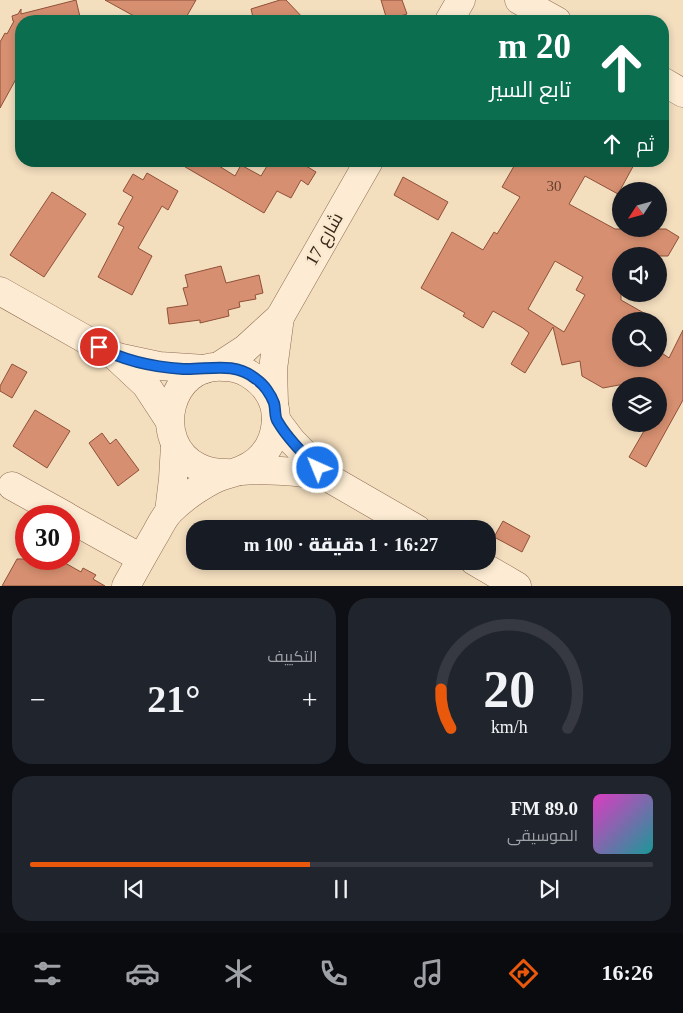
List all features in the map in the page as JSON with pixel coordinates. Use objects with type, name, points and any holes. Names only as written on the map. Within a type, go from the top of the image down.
[{"type":"street","points":[[453,15],[462,0]]},
{"type":"street","points":[[520,0],[546,15]]},
{"type":"street","points":[[669,85],[683,92]]},
{"type":"street","name":"شارع 17","points":[[212,368],[245,349],[280,317],[366,167]]},
{"type":"street","points":[[0,291],[115,356],[146,385],[186,459],[198,467],[212,472],[269,469],[298,471],[327,477]]},
{"type":"street","name":"شارع 17","points":[[275,411],[273,368],[280,317]]},
{"type":"street","points":[[115,356],[159,366],[233,368],[252,376],[267,390],[275,411],[291,440],[327,477],[401,520]]},
{"type":"street","points":[[169,512],[173,479],[172,404],[179,389],[190,377],[212,368]]},
{"type":"street","points":[[126,586],[169,512],[196,490],[255,463],[266,451],[274,436],[275,411]]},
{"type":"street","points":[[12,486],[46,505]]},
{"type":"street","points":[[80,524],[141,558]]},
{"type":"street","points":[[489,570],[517,586]]},
{"type":"building","points":[[76,0],[80,15],[15,15],[21,9],[21,14]]},
{"type":"building","points":[[105,0],[196,0],[187,15],[132,15]]},
{"type":"building","points":[[286,0],[300,15],[252,15],[251,9]]},
{"type":"building","points":[[381,0],[402,0],[407,14],[386,15]]},
{"type":"building","points":[[15,15],[15,81],[0,108],[0,42],[14,21],[12,16]]},
{"type":"building","points":[[185,167],[221,167],[235,176],[240,167],[245,167],[261,176],[266,167],[308,167],[316,172],[308,185],[301,180],[291,198],[277,191],[264,213]]},
{"type":"building","points":[[514,167],[633,167],[625,182],[612,182],[612,191],[585,176],[569,204],[612,227],[612,238],[668,238],[668,230],[679,237],[668,256],[667,247],[612,247],[612,302],[625,302],[642,312],[612,312],[612,367],[667,367],[667,357],[669,358],[683,330],[683,400],[667,429],[667,377],[612,377],[612,386],[603,388],[582,376],[580,361],[562,365],[553,327],[525,373],[511,364],[529,333],[523,328],[493,311],[483,328],[463,316],[465,313],[421,288],[452,232],[483,250],[494,232],[497,234],[520,197],[502,187]],"holes":[[[555,261],[583,277],[576,290],[585,295],[564,332],[528,309]]]},
{"type":"building","points":[[147,173],[178,191],[168,210],[162,206],[138,248],[152,256],[132,295],[98,277],[124,227],[118,224],[133,197],[123,191],[133,174],[143,180]]},
{"type":"building","points":[[403,177],[448,202],[438,220],[394,195]]},
{"type":"building","points":[[52,192],[86,214],[44,277],[10,255]]},
{"type":"building","points":[[221,266],[226,283],[259,275],[263,293],[255,295],[256,299],[239,302],[240,307],[228,310],[229,316],[200,323],[200,320],[169,324],[167,308],[188,305],[183,288],[188,287],[185,275]]},
{"type":"building","points":[[12,364],[27,372],[12,398],[0,391],[0,386]]},
{"type":"building","points":[[35,410],[70,431],[47,468],[13,446]]},
{"type":"building","points":[[643,432],[665,432],[646,467],[629,457]]},
{"type":"building","points":[[102,433],[110,444],[116,439],[139,470],[118,486],[89,443]]},
{"type":"building","points":[[503,521],[530,536],[522,552],[496,538],[496,533]]},
{"type":"building","points":[[15,563],[15,570],[77,570],[81,572],[83,568],[96,575],[93,579],[105,586],[2,586]]},
{"type":"route","points":[[99,347],[115,356],[159,366],[204,369],[219,366],[246,372],[258,380],[267,390],[274,403],[276,420],[291,440],[318,468]]}]
